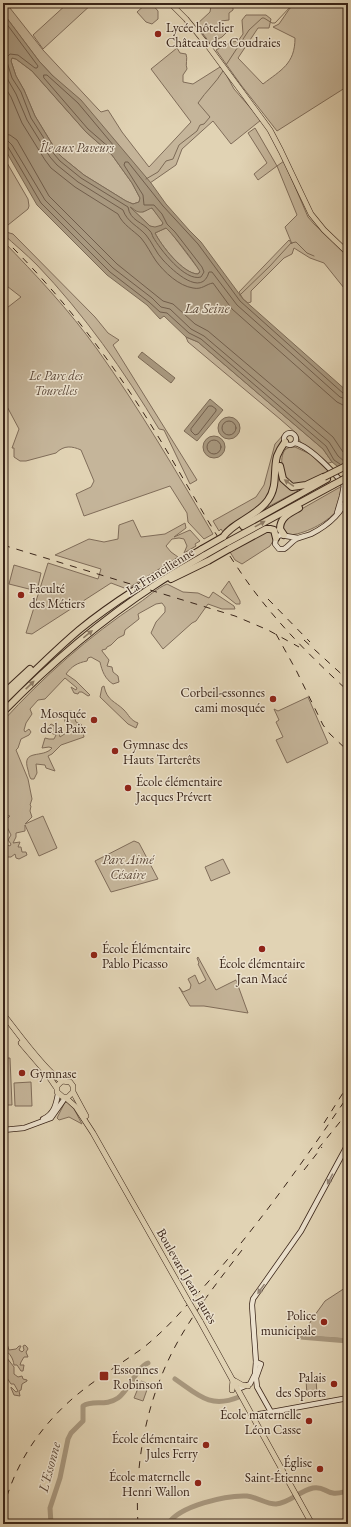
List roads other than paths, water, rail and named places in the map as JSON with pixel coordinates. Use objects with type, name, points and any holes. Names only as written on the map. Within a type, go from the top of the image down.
[{"type":"highway","points":[[289,443],[282,450],[280,471],[285,482],[292,487],[300,487],[326,478],[348,466]]},
{"type":"highway","points":[[276,538],[274,530],[266,529],[226,543],[227,531],[256,513],[268,500],[275,484],[278,455],[289,443]]},
{"type":"highway","name":"La Francilienne","points":[[3,712],[30,684],[88,634],[154,585],[226,543],[348,477]]},
{"type":"highway","name":"La Francilienne","points":[[226,543],[326,478]]},
{"type":"highway","points":[[285,536],[282,534],[280,527],[285,517],[327,491],[333,485]]},
{"type":"highway","name":"La Francilienne","points":[[3,702],[54,652],[80,630],[119,601],[151,580],[205,555]]},
{"type":"highway","points":[[3,694],[47,654],[54,652]]},
{"type":"main road","points":[[170,3],[190,24],[275,137],[311,214],[324,230],[348,253]]},
{"type":"main road","points":[[289,443],[312,453],[344,483],[348,490],[347,501],[341,511],[316,531],[298,538],[286,548],[279,548],[275,544],[276,538],[280,535],[298,538]]},
{"type":"main road","points":[[335,516],[342,496],[344,483]]},
{"type":"main road","points":[[285,536],[289,539],[289,545]]},
{"type":"main road","points":[[3,1014],[54,1076],[62,1081],[70,1082],[73,1086],[73,1092],[70,1096],[65,1098],[56,1113],[51,1118],[24,1128],[3,1129]]},
{"type":"main road","points":[[3,1020],[48,1074],[56,1087],[58,1094],[54,1108],[46,1117],[23,1125],[3,1129]]},
{"type":"main road","points":[[56,1087],[62,1081]]},
{"type":"main road","name":"Boulevard Jean Jaurès","points":[[73,1092],[115,1171]]},
{"type":"main road","points":[[58,1094],[65,1098]]},
{"type":"main road","name":"Boulevard Jean Jaurès","points":[[65,1098],[76,1107],[115,1171],[221,1358],[233,1380],[236,1390],[254,1418],[312,1524]]},
{"type":"main road","points":[[271,1412],[257,1387],[256,1378],[259,1363],[252,1305],[253,1299],[301,1231],[348,1144]]},
{"type":"main road","points":[[236,1390],[250,1384],[259,1363]]},
{"type":"main road","points":[[233,1380],[242,1385],[250,1384],[257,1387]]},
{"type":"main road","points":[[254,1418],[259,1414],[348,1398]]},
{"type":"water","name":"La Seine","points":[[3,13],[39,61],[52,75],[81,100],[151,183],[166,204],[201,242],[243,299],[348,392],[348,475],[332,462],[323,449],[198,342],[186,337],[164,316],[160,319],[147,305],[107,275],[37,205],[3,146]],"holes":[[[12,58],[16,59],[32,71],[86,132],[112,155],[132,183],[140,198],[139,202],[133,204],[126,201],[84,175],[57,152],[35,116],[24,90],[16,76],[11,61]],[[130,207],[141,212],[152,208],[163,223],[162,225],[155,227],[150,226]],[[166,228],[184,249],[200,272],[198,274],[192,273],[179,264],[167,251],[155,233]]]},
{"type":"water","points":[[142,352],[175,378],[171,383],[138,357]]},
{"type":"water","points":[[210,399],[223,410],[197,441],[184,431]]},
{"type":"water","points":[[229,417],[237,420],[240,428],[237,436],[229,439],[221,436],[218,428],[221,420]]},
{"type":"water","points":[[214,436],[222,439],[225,447],[222,455],[214,458],[206,455],[203,447],[206,439]]},
{"type":"waterway","points":[[226,65],[249,30],[262,18],[275,23],[292,5],[300,3]]},
{"type":"waterway","points":[[146,179],[158,172],[166,161],[173,159],[179,145],[197,131],[200,125],[204,124],[210,117],[198,103],[223,71]]},
{"type":"waterway","points":[[240,295],[291,243],[296,242],[307,253],[314,256]]},
{"type":"waterway","points":[[300,1337],[348,1341]]},
{"type":"waterway","name":"L'Essonne","points":[[51,1524],[50,1508],[60,1478],[68,1439],[71,1433],[83,1421],[83,1406],[91,1403],[113,1401],[118,1398],[126,1390],[140,1369],[148,1363]]},
{"type":"waterway","name":"L'Essonne","points":[[175,1379],[198,1395],[212,1401],[220,1402],[239,1397]]},
{"type":"waterway","name":"L'Essonne","points":[[168,1524],[182,1512],[192,1507],[227,1497],[247,1496],[276,1504],[286,1502],[313,1488],[322,1488],[335,1493],[348,1491]]},
{"type":"railway","points":[[3,238],[64,304],[101,351],[151,425],[221,542],[257,595],[294,638],[348,691]]},
{"type":"railway","points":[[3,545],[235,616],[268,630],[299,647]]},
{"type":"railway","points":[[268,599],[310,642]]},
{"type":"railway","points":[[276,634],[296,670],[323,725],[348,751]]},
{"type":"railway","points":[[304,640],[348,680]]},
{"type":"railway","points":[[324,1123],[348,1085]]},
{"type":"railway","points":[[3,1510],[21,1463],[29,1449],[48,1423],[80,1392],[143,1348],[166,1328],[181,1312],[251,1231],[291,1178],[348,1096]]},
{"type":"railway","points":[[318,1149],[348,1112]]},
{"type":"railway","points":[[304,1170],[322,1147]]},
{"type":"railway","points":[[138,1524],[137,1499],[142,1449],[146,1424],[161,1376],[191,1320],[245,1246]]},
{"type":"place","name":"Lycée hôtelier Château des Coudraies","points":[[158,34]]},
{"type":"place","name":"Faculté des Métiers","points":[[21,595]]},
{"type":"place","name":"Corbeil-essonnes cami mosquée","points":[[273,699]]},
{"type":"place","name":"Mosquée de la Paix","points":[[94,720]]},
{"type":"place","name":"Gymnase des Hauts Tarterêts","points":[[115,751]]},
{"type":"place","name":"École élémentaire Jacques Prévert","points":[[128,788]]},
{"type":"place","name":"École élémentaire Jean Macé","points":[[262,949]]},
{"type":"place","name":"École Élémentaire Pablo Picasso","points":[[94,955]]},
{"type":"place","name":"Gymnase","points":[[22,1073]]},
{"type":"place","name":"Police municipale","points":[[324,1322]]},
{"type":"place","name":"Essonnes Robinson","points":[[104,1376]]},
{"type":"place","name":"Palais des Sports","points":[[334,1384]]},
{"type":"place","name":"École maternelle Léon Casse","points":[[309,1421]]},
{"type":"place","name":"École élémentaire Jules Ferry","points":[[206,1445]]},
{"type":"place","name":"Église Saint-Étienne","points":[[320,1469]]},
{"type":"place","name":"École maternelle Henri Wallon","points":[[198,1483]]},
{"type":"park label","name":"Île aux Paveurs","points":[[77,147]]},
{"type":"park label","name":"Le Parc des Tourelles","points":[[56,382]]},
{"type":"park label","name":"Parc Aimé Césaire","points":[[128,866]]}]
